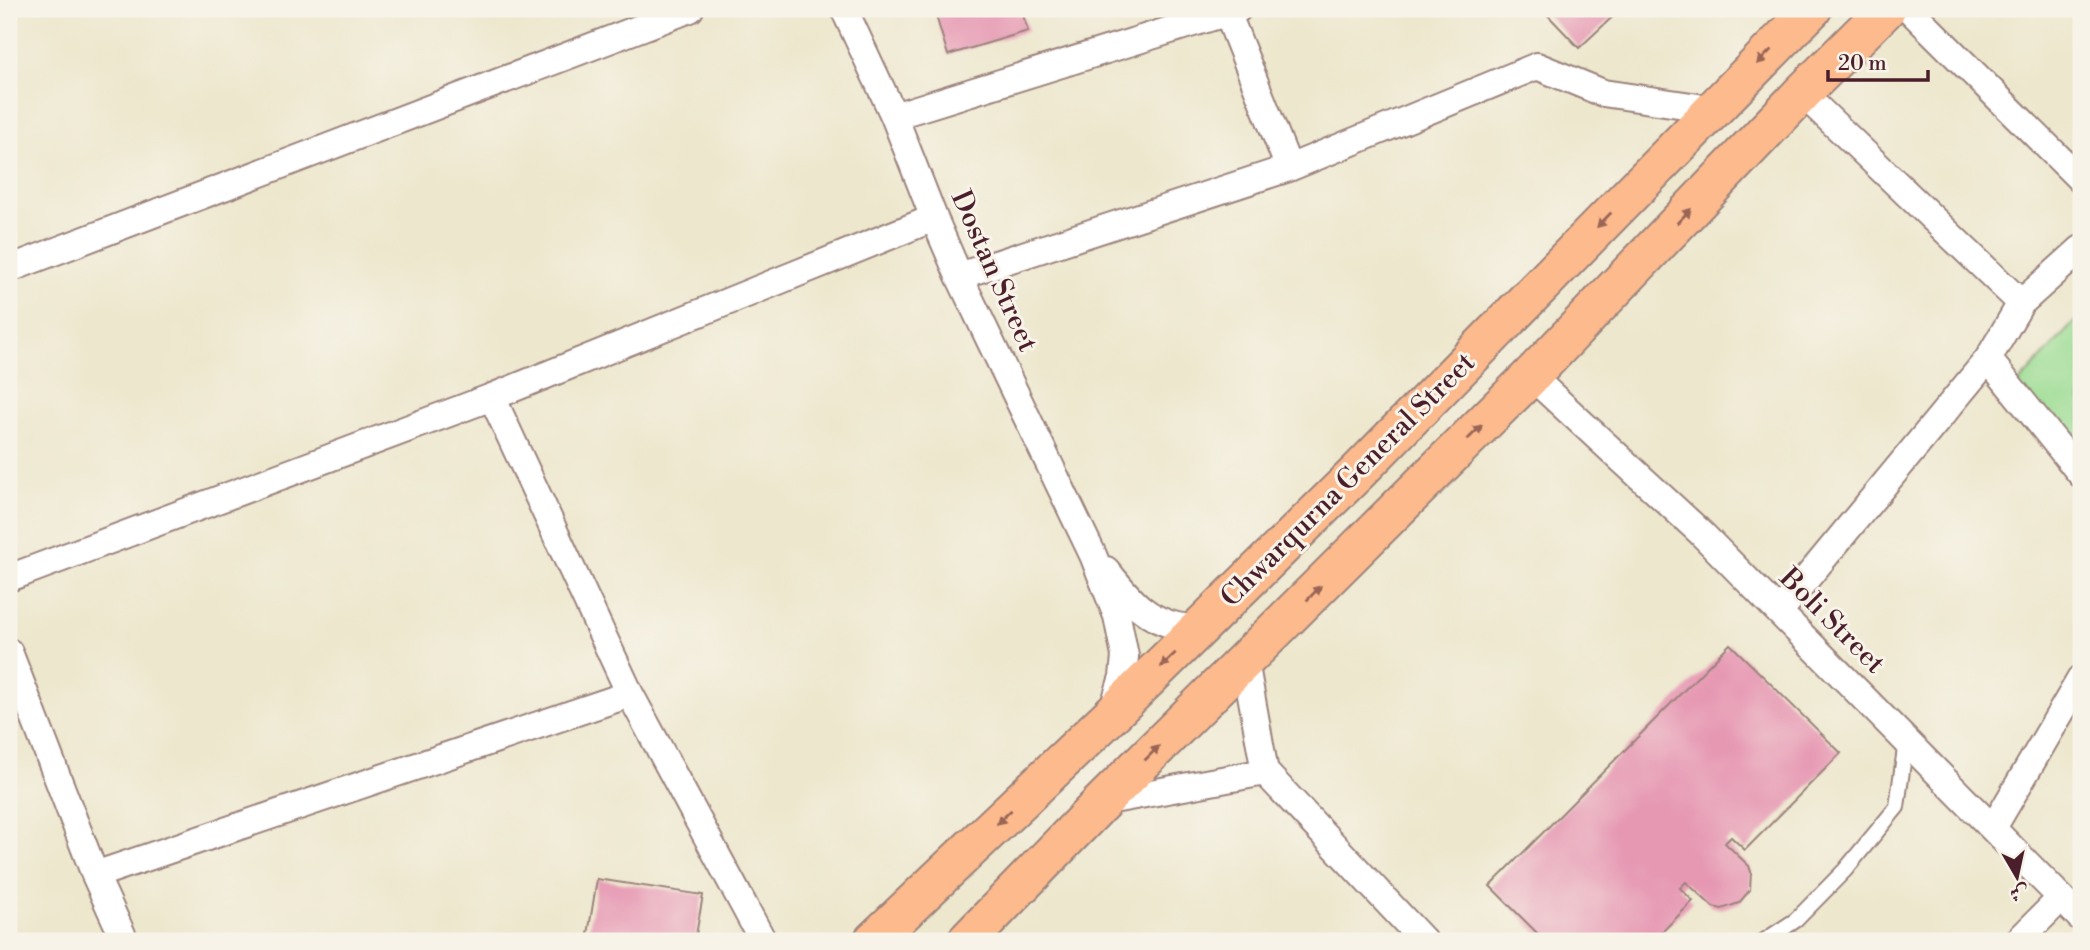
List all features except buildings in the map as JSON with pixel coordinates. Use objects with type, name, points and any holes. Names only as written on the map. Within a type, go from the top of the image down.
[{"type":"highway","name":"Chwarqurna General Street","points":[[873,941],[1204,625],[1360,470],[1812,9]]},
{"type":"highway","name":"Chwarqurna General Street","points":[[981,936],[1102,802],[1540,367],[1886,9]]},
{"type":"highway","points":[[1509,317],[1540,367]]},
{"type":"street","points":[[9,269],[690,9]]},
{"type":"street","name":"Dostan Street","points":[[844,9],[894,116],[959,276],[1093,555],[1117,616],[1125,656],[1124,677],[1111,716]]},
{"type":"street","points":[[1909,9],[2081,180]]},
{"type":"street","points":[[894,116],[1225,11],[1289,168]]},
{"type":"street","points":[[959,276],[1289,168],[1537,66],[1602,93],[1712,109]]},
{"type":"street","points":[[1802,93],[2021,303]]},
{"type":"street","points":[[9,578],[492,397],[934,218]]},
{"type":"street","points":[[1779,612],[1988,359],[2021,303],[2081,249]]},
{"type":"street","points":[[1988,359],[2081,474]]},
{"type":"street","name":"Boli Street","points":[[1540,367],[2081,918]]},
{"type":"street","points":[[492,397],[630,694],[763,941]]},
{"type":"street","name":"Dostan Street","points":[[1093,555],[1139,608],[1151,617],[1184,627],[1204,625]]},
{"type":"street","points":[[9,652],[95,875],[125,941]]},
{"type":"street","points":[[1245,661],[1265,772],[1424,941]]},
{"type":"street","points":[[1993,828],[2081,678]]},
{"type":"street","points":[[95,875],[630,694]]},
{"type":"street","points":[[1102,802],[1265,772]]},
{"type":"street","points":[[2018,941],[2061,898]]},
{"type":"lane","points":[[1765,941],[1796,920],[1844,870],[1897,807],[1906,741]]},
{"type":"green space","points":[[2081,315],[2081,457],[2011,391]]}]
